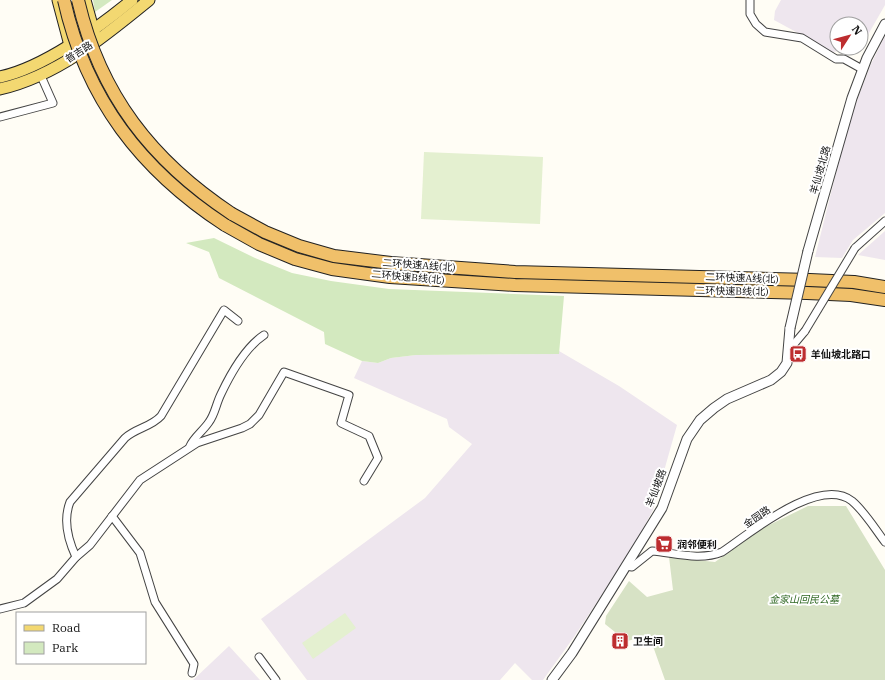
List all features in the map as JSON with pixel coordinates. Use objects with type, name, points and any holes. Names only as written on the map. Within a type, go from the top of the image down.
[{"type":"highway","name":"二环快速B线(北)","points":[[64,0],[72,42],[100,97],[131,144],[153,168],[179,192],[225,225],[259,244],[294,259],[332,269],[390,277],[515,285],[808,293],[851,295],[885,300]]},
{"type":"highway","name":"二环快速A线(北)","points":[[78,0],[86,30],[100,67],[111,90],[133,124],[152,147],[175,170],[202,193],[232,214],[265,232],[299,246],[334,256],[391,263],[515,272],[810,280],[854,282],[885,287]]},
{"type":"main road","points":[[58,0],[72,42],[73,55]]},
{"type":"main road","points":[[85,0],[97,40]]},
{"type":"main road","name":"普吉路","points":[[0,77],[33,66],[93,29],[132,0]]},
{"type":"main road","name":"普吉路","points":[[0,89],[41,76],[97,40],[149,0]]},
{"type":"street","points":[[750,0],[750,14],[756,24],[765,32],[802,38],[836,59],[844,59],[862,69]]},
{"type":"street","name":"羊仙坡北路","points":[[790,328],[808,251],[845,122],[862,69],[885,24]]},
{"type":"street","points":[[0,117],[53,103],[41,76]]},
{"type":"street","points":[[789,350],[805,331],[855,248],[885,221]]},
{"type":"street","points":[[76,557],[68,537],[68,507],[70,502],[125,438],[132,432],[155,422],[161,416],[224,310],[238,321]]},
{"type":"street","name":"羊仙坡路","points":[[552,680],[572,653],[662,508],[687,439],[700,420],[727,399],[771,380],[781,372],[787,363],[790,328]]},
{"type":"street","points":[[190,448],[192,442],[209,423],[216,411],[225,386],[250,347],[264,335]]},
{"type":"street","points":[[0,609],[24,603],[56,579],[76,557],[90,545],[140,480],[197,443],[250,424],[259,416],[284,372],[350,395],[341,423],[369,436],[378,458],[364,481]]},
{"type":"street","name":"金园路","points":[[626,566],[632,566],[652,550],[698,556],[712,556],[722,552],[777,515],[806,499],[823,495],[841,496],[851,501],[885,542]]},
{"type":"street","points":[[112,516],[140,553],[155,602],[194,664],[192,673]]},
{"type":"street","points":[[259,657],[276,680]]},
{"type":"shaded area","points":[[781,0],[885,0],[885,5],[869,33],[869,16],[829,16],[829,50],[774,20],[775,11]]},
{"type":"shaded area","points":[[885,36],[885,213],[853,240],[842,258],[815,257],[849,121],[871,64]]},
{"type":"shaded area","points":[[885,231],[885,260],[858,255]]},
{"type":"shaded area","points":[[559,351],[619,386],[677,425],[653,510],[633,547],[574,637],[543,680],[532,680],[515,663],[500,680],[307,680],[261,619],[425,498],[472,444],[449,427],[447,419],[354,378],[362,361],[378,363],[391,358],[416,355],[559,354]]},
{"type":"shaded area","points":[[229,646],[260,680],[193,680]]},
{"type":"green space","points":[[93,0],[112,0],[95,12]]},
{"type":"green space","points":[[424,152],[543,157],[540,224],[421,219]]},
{"type":"green space","points":[[214,238],[255,258],[292,273],[331,281],[389,289],[564,296],[559,354],[416,355],[391,358],[378,363],[362,361],[325,344],[324,332],[219,278],[209,252],[186,243]]},
{"type":"green space","name":"金家山回民公墓","points":[[808,506],[846,506],[885,570],[885,680],[665,680],[649,635],[624,642],[620,636],[605,624],[606,616],[629,581],[647,597],[673,590],[669,557],[715,562],[763,528]]},
{"type":"green space","points":[[345,613],[356,628],[313,659],[302,643]]},
{"type":"place","name":"羊仙坡北路口","points":[[798,354]]},
{"type":"place","name":"润邻便利","points":[[664,544]]},
{"type":"place","name":"卫生间","points":[[620,641]]}]
